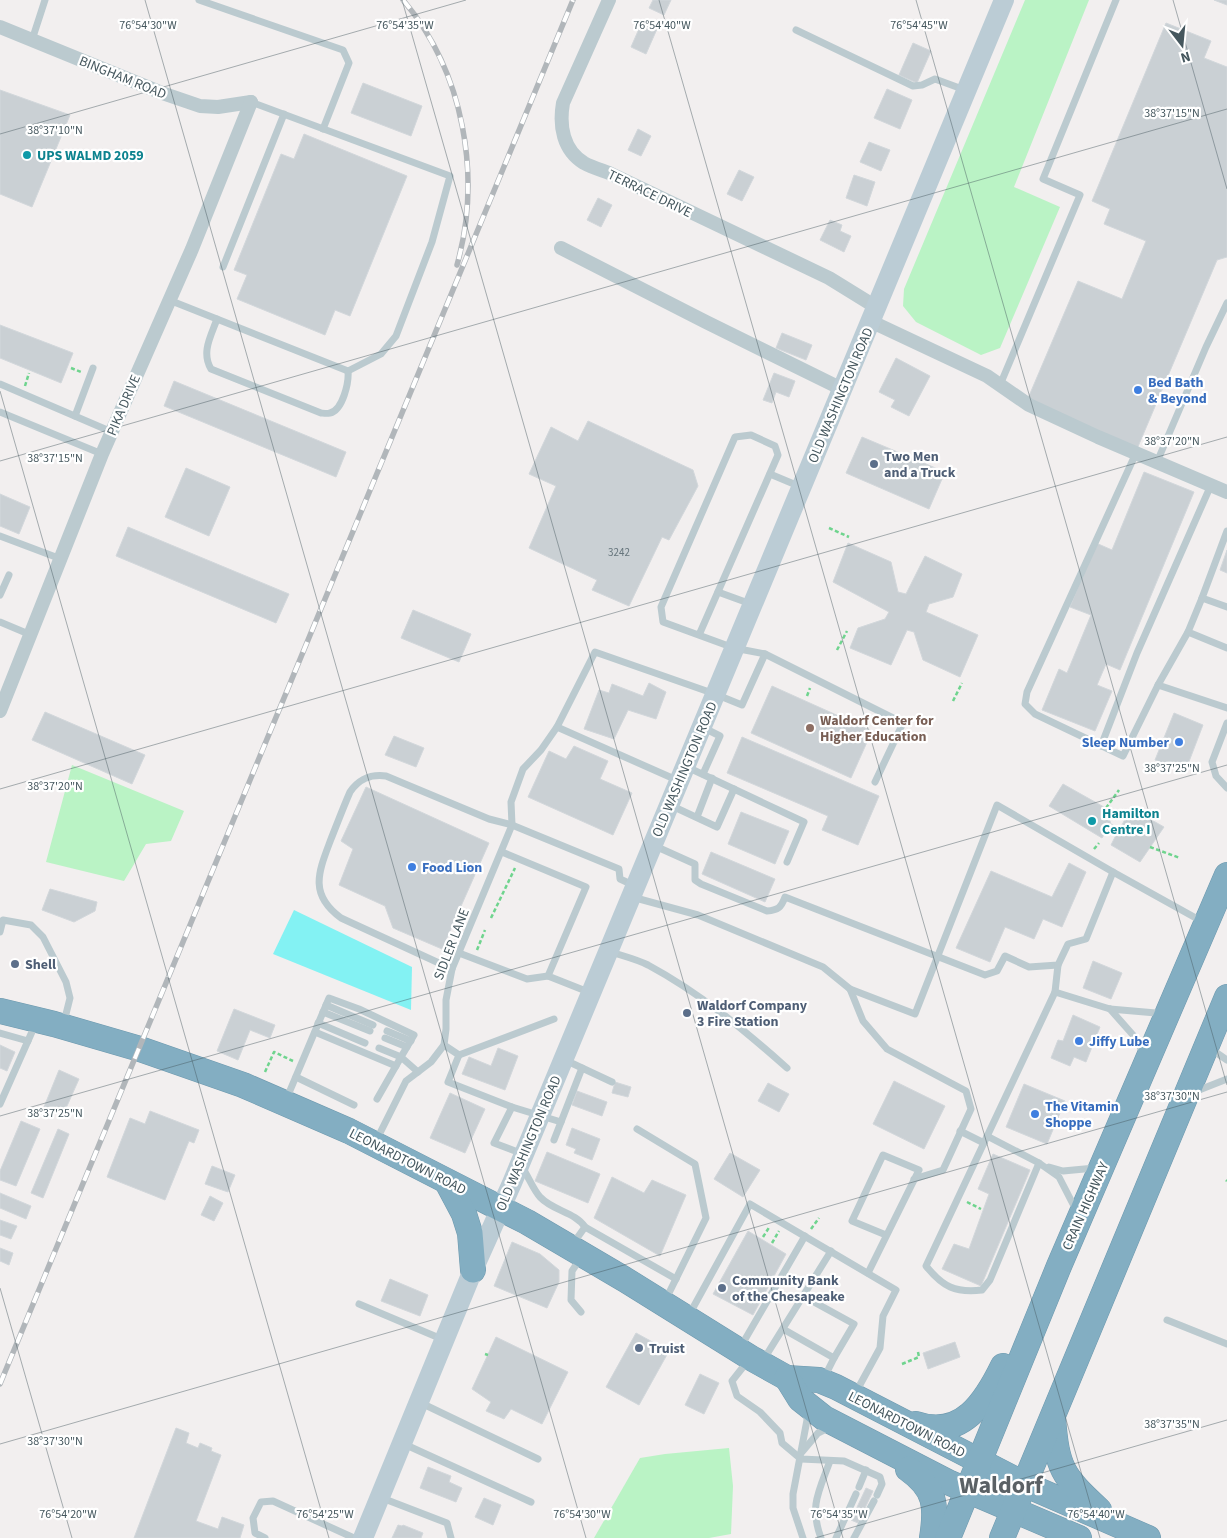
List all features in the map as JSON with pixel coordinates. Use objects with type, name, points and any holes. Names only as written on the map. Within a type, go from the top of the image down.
[{"type":"highway","name":"CRAIN HIGHWAY","points":[[948,1538],[1030,1337],[1227,875]]},
{"type":"highway","points":[[1002,1538],[1227,997]]},
{"type":"highway","name":"LEONARDTOWN ROAD","points":[[0,1011],[32,1031],[63,1027],[140,1049],[243,1085],[285,1103],[374,1144],[501,1208],[577,1250],[786,1378],[822,1382],[854,1396],[1024,1484],[1148,1538]]},
{"type":"highway","points":[[885,1412],[919,1425],[933,1427],[957,1424],[969,1416],[991,1390],[1097,1179]]},
{"type":"highway","points":[[447,1182],[464,1214],[470,1233],[473,1270]]},
{"type":"highway","name":"LEONARDTOWN ROAD","points":[[786,1378],[800,1399],[824,1418],[968,1491],[1079,1538]]},
{"type":"highway","points":[[1053,1415],[1055,1444],[1064,1473],[1074,1486],[1112,1522]]},
{"type":"highway","points":[[872,1443],[923,1480],[932,1495],[935,1518],[932,1538]]},
{"type":"main road","name":"OLD WASHINGTON ROAD","points":[[363,1538],[473,1270],[522,1159],[669,805],[689,774],[702,727],[734,648],[1004,0]]},
{"type":"street","name":"TERRACE DRIVE","points":[[609,0],[563,104],[563,132],[568,148],[584,163],[829,278],[873,314],[987,376],[1029,405],[1136,454],[1227,492]]},
{"type":"street","name":"BINGHAM ROAD","points":[[0,27],[162,93],[200,106],[218,107],[251,102]]},
{"type":"street","name":"PIKA DRIVE","points":[[1,706],[102,454],[192,249],[251,102]]},
{"type":"street","points":[[562,248],[842,389]]},
{"type":"lane","points":[[32,40],[45,0]]},
{"type":"lane","points":[[199,0],[342,50],[349,63],[323,128]]},
{"type":"lane","points":[[1000,385],[1080,195],[1043,179],[1116,0]]},
{"type":"lane","points":[[796,30],[913,86],[935,79],[966,91]]},
{"type":"lane","points":[[169,300],[348,371],[381,354],[396,336],[432,242],[450,176],[251,102]]},
{"type":"lane","points":[[223,267],[284,114]]},
{"type":"lane","points":[[1157,462],[1227,303]]},
{"type":"lane","points":[[217,319],[206,352],[207,362],[211,369],[321,413],[329,414],[338,409],[349,381],[348,371]]},
{"type":"lane","points":[[75,416],[93,368]]},
{"type":"lane","points":[[0,384],[112,432]]},
{"type":"lane","points":[[0,412],[102,454]]},
{"type":"lane","points":[[700,635],[778,455],[775,446],[751,434],[735,437],[661,607],[663,622],[734,648],[765,654],[903,723],[875,782]]},
{"type":"lane","points":[[1136,454],[1026,692],[1025,704],[1035,714],[1123,756],[1158,685],[1188,632],[1227,531]]},
{"type":"lane","points":[[770,474],[802,487]]},
{"type":"lane","points":[[1101,746],[1137,653],[1211,485]]},
{"type":"lane","points":[[0,536],[61,559]]},
{"type":"lane","points":[[0,595],[8,575]]},
{"type":"lane","points":[[718,592],[752,604]]},
{"type":"lane","points":[[1202,598],[1227,607]]},
{"type":"lane","points":[[0,622],[31,635]]},
{"type":"lane","points":[[1188,632],[1227,648]]},
{"type":"lane","points":[[512,825],[511,802],[522,769],[541,750],[557,727],[595,652],[716,694],[742,705],[765,654]]},
{"type":"lane","points":[[1158,685],[1227,708]]},
{"type":"lane","points":[[1227,723],[1212,762],[1216,776],[1227,788]]},
{"type":"lane","points":[[557,727],[689,774],[712,778],[804,822],[787,862]]},
{"type":"lane","points":[[452,969],[341,918],[331,910],[322,897],[319,886],[319,869],[350,792],[356,783],[366,778],[376,775],[386,776],[489,819],[512,825],[619,869],[620,879],[633,891],[698,915],[823,967],[850,989],[915,1014],[997,804],[1206,924]]},
{"type":"lane","points":[[697,817],[712,778]]},
{"type":"lane","points":[[669,805],[718,827],[734,789]]},
{"type":"lane","name":"SIDLER LANE","points":[[444,1044],[446,1000],[452,969],[512,825]]},
{"type":"lane","points":[[652,845],[695,864],[695,880],[701,884],[767,911],[777,910],[781,907],[785,897],[984,975],[997,972],[1005,956],[1029,967],[1058,965]]},
{"type":"lane","points":[[502,852],[586,887],[548,976]]},
{"type":"lane","points":[[1040,1164],[990,1280],[982,1290],[964,1292],[938,1281],[926,1266],[1055,992],[1058,965],[1068,944],[1086,939],[1113,872]]},
{"type":"lane","points":[[0,932],[3,920],[31,925],[43,937],[66,982],[70,998],[63,1027]]},
{"type":"lane","points":[[608,951],[646,964],[704,999],[787,1068]]},
{"type":"lane","points":[[459,953],[527,979],[548,976],[591,993]]},
{"type":"lane","points":[[850,989],[863,1020],[887,1049],[966,1090],[971,1109],[943,1170],[914,1179]]},
{"type":"lane","points":[[1055,992],[1110,1010],[1156,1013],[1170,1008]]},
{"type":"lane","points":[[285,1103],[329,998],[359,1009],[414,1035],[377,1099]]},
{"type":"lane","points":[[325,1008],[372,1028]]},
{"type":"lane","points":[[1110,1010],[1133,1034],[1147,1061]]},
{"type":"lane","points":[[554,1019],[459,1055],[448,1082],[512,1107],[561,1122]]},
{"type":"lane","points":[[318,1023],[365,1043]]},
{"type":"lane","points":[[0,1033],[32,1031],[0,1104]]},
{"type":"lane","points":[[315,1032],[396,1066]]},
{"type":"lane","points":[[386,1034],[409,1044]]},
{"type":"lane","points":[[374,1144],[406,1081],[430,1062],[444,1044],[459,1055]]},
{"type":"lane","points":[[1207,1046],[1227,1060]]},
{"type":"lane","points":[[380,1048],[401,1057],[418,1072]]},
{"type":"lane","points":[[563,1060],[612,1082]]},
{"type":"lane","points":[[554,1140],[582,1068]]},
{"type":"lane","points":[[296,1076],[354,1105]]},
{"type":"lane","points":[[1187,1094],[1227,1079]]},
{"type":"lane","points":[[512,1107],[494,1143],[522,1159],[536,1192],[541,1198],[557,1209],[579,1219],[585,1227],[676,1279]]},
{"type":"lane","points":[[637,1129],[696,1164],[706,1218],[664,1304]]},
{"type":"lane","points":[[960,1131],[1040,1164],[1097,1179]]},
{"type":"lane","points":[[868,1273],[919,1170],[883,1155],[852,1221],[886,1235]]},
{"type":"lane","points":[[1040,1164],[1060,1178],[1079,1216]]},
{"type":"lane","points":[[687,1318],[750,1204],[896,1290],[883,1316],[880,1348],[854,1396]]},
{"type":"lane","points":[[580,1312],[571,1300],[572,1271],[585,1227]]},
{"type":"lane","points":[[805,1236],[750,1357],[732,1381],[737,1396],[760,1412],[780,1433],[782,1442],[801,1456],[830,1461],[844,1461],[880,1477],[882,1480],[875,1498],[854,1538]]},
{"type":"lane","points":[[750,1357],[783,1329],[831,1251]]},
{"type":"lane","points":[[803,1296],[854,1324],[822,1382]]},
{"type":"lane","points":[[358,1304],[444,1340]]},
{"type":"lane","points":[[1167,1320],[1227,1344]]},
{"type":"lane","points":[[783,1329],[834,1358]]},
{"type":"lane","points":[[419,1401],[538,1459]]},
{"type":"lane","points":[[803,1538],[793,1508],[793,1494],[801,1456],[806,1420],[806,1403]]},
{"type":"lane","points":[[801,1456],[818,1433],[836,1424]]},
{"type":"lane","points":[[402,1443],[531,1502]]},
{"type":"lane","points":[[821,1538],[815,1517],[815,1506],[830,1461]]},
{"type":"lane","points":[[836,1538],[866,1470]]},
{"type":"lane","points":[[380,1497],[447,1523],[451,1538]]},
{"type":"lane","points":[[265,1538],[256,1533],[253,1518],[261,1502],[273,1501],[354,1538]]},
{"type":"path","points":[[830,528],[849,537]]},
{"type":"path","points":[[837,650],[847,631]]},
{"type":"path","points":[[953,701],[962,683]]},
{"type":"path","points":[[1106,808],[1119,790]]},
{"type":"path","points":[[1148,818],[1152,810]]},
{"type":"path","points":[[1093,850],[1099,843]]},
{"type":"path","points":[[1150,847],[1180,858]]},
{"type":"path","points":[[491,918],[518,859]]},
{"type":"path","points":[[474,959],[485,930]]},
{"type":"path","points":[[265,1072],[274,1052],[301,1065]]},
{"type":"path","points":[[958,1198],[981,1209]]},
{"type":"path","points":[[902,1364],[920,1357],[918,1352]]},
{"type":"green space","points":[[1025,0],[1089,0],[1014,187],[1060,207],[1000,348],[981,355],[916,322],[903,306],[904,289]]},
{"type":"green space","points":[[72,765],[184,811],[171,841],[146,844],[124,881],[46,862]]},
{"type":"green space","points":[[729,1448],[733,1486],[731,1534],[709,1538],[594,1538],[640,1458]]},
{"type":"water","points":[[294,910],[412,967],[411,1010],[273,954]]},
{"type":"building","points":[[653,0],[671,0],[664,15],[649,8]]},
{"type":"building","points":[[1214,0],[1227,0],[1227,5]]},
{"type":"building","points":[[642,22],[657,29],[646,54],[631,47]]},
{"type":"building","points":[[1166,23],[1211,41],[1204,58],[1227,67],[1227,257],[1217,260],[1137,449],[1026,403],[1078,281],[1122,299],[1146,241],[1104,224],[1110,209],[1092,201]]},
{"type":"building","points":[[913,43],[931,51],[917,83],[899,75]]},
{"type":"building","points":[[363,83],[422,106],[411,136],[351,113]]},
{"type":"building","points":[[887,89],[912,100],[900,129],[874,118]]},
{"type":"building","name":"UPS WALMD 2059","points":[[0,90],[70,115],[32,207],[0,194]]},
{"type":"building","points":[[638,129],[651,136],[641,156],[628,150]]},
{"type":"building","points":[[304,134],[407,176],[350,316],[335,310],[325,335],[237,299],[247,275],[234,270],[281,154],[294,159]]},
{"type":"building","points":[[869,142],[890,150],[881,171],[860,162]]},
{"type":"building","points":[[739,170],[754,177],[742,201],[727,194]]},
{"type":"building","points":[[854,175],[875,182],[867,206],[846,198]]},
{"type":"building","points":[[598,198],[612,205],[601,227],[587,220]]},
{"type":"building","points":[[830,220],[842,225],[840,231],[851,236],[844,252],[820,240]]},
{"type":"building","points":[[0,325],[73,353],[61,383],[0,358]]},
{"type":"building","points":[[782,333],[812,345],[806,360],[776,348]]},
{"type":"building","points":[[896,358],[930,376],[909,416],[891,407],[895,400],[879,392]]},
{"type":"building","points":[[774,373],[795,381],[789,397],[776,392],[772,403],[763,400]]},
{"type":"building","points":[[174,381],[346,452],[336,477],[164,406]]},
{"type":"building","points":[[588,421],[693,470],[698,486],[669,540],[662,537],[629,606],[592,590],[597,580],[529,548],[556,486],[529,474],[551,427],[578,441]]},
{"type":"building","points":[[862,437],[945,472],[929,509],[846,473]]},
{"type":"building","points":[[186,468],[230,487],[209,536],[165,517]]},
{"type":"building","points":[[1144,472],[1194,492],[1120,670],[1106,664],[1097,685],[1112,691],[1095,731],[1042,710],[1059,669],[1067,673],[1091,615],[1070,607],[1096,543],[1112,550]]},
{"type":"building","points":[[0,494],[30,507],[19,534],[0,526]]},
{"type":"building","points":[[128,527],[289,594],[276,623],[116,556]]},
{"type":"building","points":[[848,543],[891,562],[898,592],[906,594],[925,556],[962,574],[953,597],[929,604],[926,612],[978,635],[960,677],[923,660],[914,632],[907,630],[891,665],[850,648],[858,628],[885,619],[889,612],[833,582]]},
{"type":"building","points":[[1227,550],[1227,573],[1220,570]]},
{"type":"building","points":[[413,610],[471,634],[459,662],[401,638]]},
{"type":"building","points":[[649,683],[666,692],[656,719],[628,710],[614,739],[584,729],[599,690],[609,693],[612,684],[643,696]]},
{"type":"building","points":[[772,686],[872,731],[851,778],[751,733]]},
{"type":"building","points":[[45,712],[145,755],[132,784],[32,740]]},
{"type":"building","name":"Sleep Number","points":[[1174,713],[1203,725],[1185,772],[1155,760]]},
{"type":"building","points":[[394,736],[424,748],[416,767],[385,755]]},
{"type":"building","points":[[742,737],[879,796],[858,845],[822,830],[828,816],[727,773]]},
{"type":"building","points":[[574,746],[608,761],[600,779],[632,793],[613,835],[528,797],[549,751],[566,759]]},
{"type":"building","name":"Hamilton Centre I","points":[[1063,784],[1111,811],[1108,815],[1111,824],[1120,829],[1125,819],[1141,814],[1164,827],[1140,862],[1111,845],[1117,833],[1109,827],[1102,838],[1049,806]]},
{"type":"building","name":"Food Lion","points":[[366,787],[489,843],[442,949],[393,928],[385,906],[339,885],[353,849],[341,841]]},
{"type":"building","points":[[741,812],[789,831],[775,864],[728,844]]},
{"type":"building","points":[[711,852],[775,879],[765,902],[702,874]]},
{"type":"building","points":[[1069,863],[1086,872],[1062,927],[1043,919],[1034,939],[1005,927],[990,962],[956,948],[991,871],[1052,897]]},
{"type":"building","points":[[50,889],[97,902],[95,911],[74,922],[42,910]]},
{"type":"building","points":[[1093,961],[1122,973],[1111,999],[1083,988]]},
{"type":"building","points":[[234,1009],[275,1025],[270,1038],[250,1030],[238,1060],[217,1051]]},
{"type":"building","name":"Jiffy Lube","points":[[1073,1015],[1100,1027],[1086,1062],[1074,1057],[1070,1066],[1051,1058],[1058,1040],[1063,1041]]},
{"type":"building","points":[[0,1045],[15,1052],[7,1071],[0,1068]]},
{"type":"building","points":[[498,1048],[518,1056],[505,1090],[462,1074],[469,1057],[491,1066]]},
{"type":"building","points":[[59,1070],[79,1079],[63,1115],[44,1107]]},
{"type":"building","points":[[894,1081],[945,1106],[924,1149],[873,1124]]},
{"type":"building","points":[[615,1082],[631,1087],[628,1097],[612,1093]]},
{"type":"building","points":[[768,1083],[789,1094],[779,1112],[758,1101]]},
{"type":"building","name":"The Vitamin Shoppe","points":[[1024,1084],[1065,1101],[1047,1144],[1006,1127]]},
{"type":"building","points":[[577,1091],[607,1102],[602,1116],[572,1105]]},
{"type":"building","points":[[450,1093],[485,1109],[465,1153],[430,1138]]},
{"type":"building","points":[[150,1111],[199,1130],[194,1143],[189,1141],[165,1200],[107,1177],[130,1118],[145,1124]]},
{"type":"building","points":[[21,1121],[40,1129],[16,1186],[0,1180],[0,1171]]},
{"type":"building","points":[[572,1128],[600,1139],[592,1160],[574,1153],[576,1149],[566,1145]]},
{"type":"building","points":[[58,1129],[69,1134],[43,1198],[31,1193]]},
{"type":"building","points":[[547,1152],[600,1174],[588,1203],[535,1181]]},
{"type":"building","points":[[730,1153],[760,1170],[743,1197],[714,1179]]},
{"type":"building","points":[[993,1154],[1030,1170],[981,1286],[942,1269],[954,1244],[969,1249],[989,1194],[978,1189]]},
{"type":"building","points":[[212,1166],[235,1175],[228,1192],[205,1184]]},
{"type":"building","points":[[612,1177],[644,1193],[652,1180],[686,1195],[660,1256],[594,1218]]},
{"type":"building","points":[[0,1193],[31,1206],[26,1219],[0,1208]]},
{"type":"building","points":[[210,1196],[223,1203],[214,1221],[201,1215]]},
{"type":"building","points":[[0,1220],[17,1226],[11,1239],[0,1235]]},
{"type":"building","points":[[748,1231],[786,1254],[753,1315],[713,1294]]},
{"type":"building","points":[[512,1242],[540,1254],[559,1270],[559,1282],[547,1308],[494,1286]]},
{"type":"building","points":[[0,1248],[13,1253],[9,1265],[0,1261]]},
{"type":"building","points":[[390,1279],[428,1295],[420,1316],[381,1301]]},
{"type":"building","points":[[636,1333],[669,1351],[639,1405],[606,1387]]},
{"type":"building","points":[[496,1337],[568,1372],[542,1424],[511,1409],[504,1419],[486,1411],[491,1402],[472,1389]]},
{"type":"building","points":[[955,1342],[960,1357],[928,1369],[923,1353]]},
{"type":"building","points":[[700,1374],[719,1383],[704,1414],[685,1405]]},
{"type":"building","points":[[176,1428],[189,1433],[186,1443],[198,1448],[200,1443],[212,1448],[211,1451],[221,1455],[196,1521],[218,1529],[222,1517],[244,1525],[240,1538],[134,1538]]},
{"type":"building","points":[[428,1467],[451,1476],[449,1482],[462,1488],[456,1502],[420,1488]]},
{"type":"building","points":[[866,1488],[873,1491],[858,1523],[851,1520]]},
{"type":"building","points":[[484,1498],[501,1505],[493,1525],[475,1517]]},
{"type":"building","points":[[398,1525],[403,1525],[423,1533],[421,1538],[392,1538]]},
{"type":"railway","points":[[403,0],[424,28],[441,59],[453,92],[462,126],[467,161],[468,196],[464,231],[457,265]]},
{"type":"railway","points":[[0,1384],[573,0]]},
{"type":"place","name":"UPS WALMD 2059","points":[[27,155]]},
{"type":"place","name":"Bed Bath & Beyond","points":[[1138,390]]},
{"type":"place","name":"Two Men and a Truck","points":[[874,464]]},
{"type":"place","name":"Waldorf Center for Higher Education","points":[[810,728]]},
{"type":"place","name":"Sleep Number","points":[[1179,742]]},
{"type":"place","name":"Hamilton Centre I","points":[[1092,821]]},
{"type":"place","name":"Food Lion","points":[[412,867]]},
{"type":"place","name":"Shell","points":[[15,964]]},
{"type":"place","name":"Waldorf Company 3 Fire Station","points":[[687,1013]]},
{"type":"place","name":"Jiffy Lube","points":[[1079,1041]]},
{"type":"place","name":"The Vitamin Shoppe","points":[[1035,1114]]},
{"type":"place","name":"Community Bank of the Chesapeake","points":[[722,1288]]},
{"type":"place","name":"Truist","points":[[639,1348]]},
{"type":"district","name":"Waldorf","points":[[1001,1485]]}]
